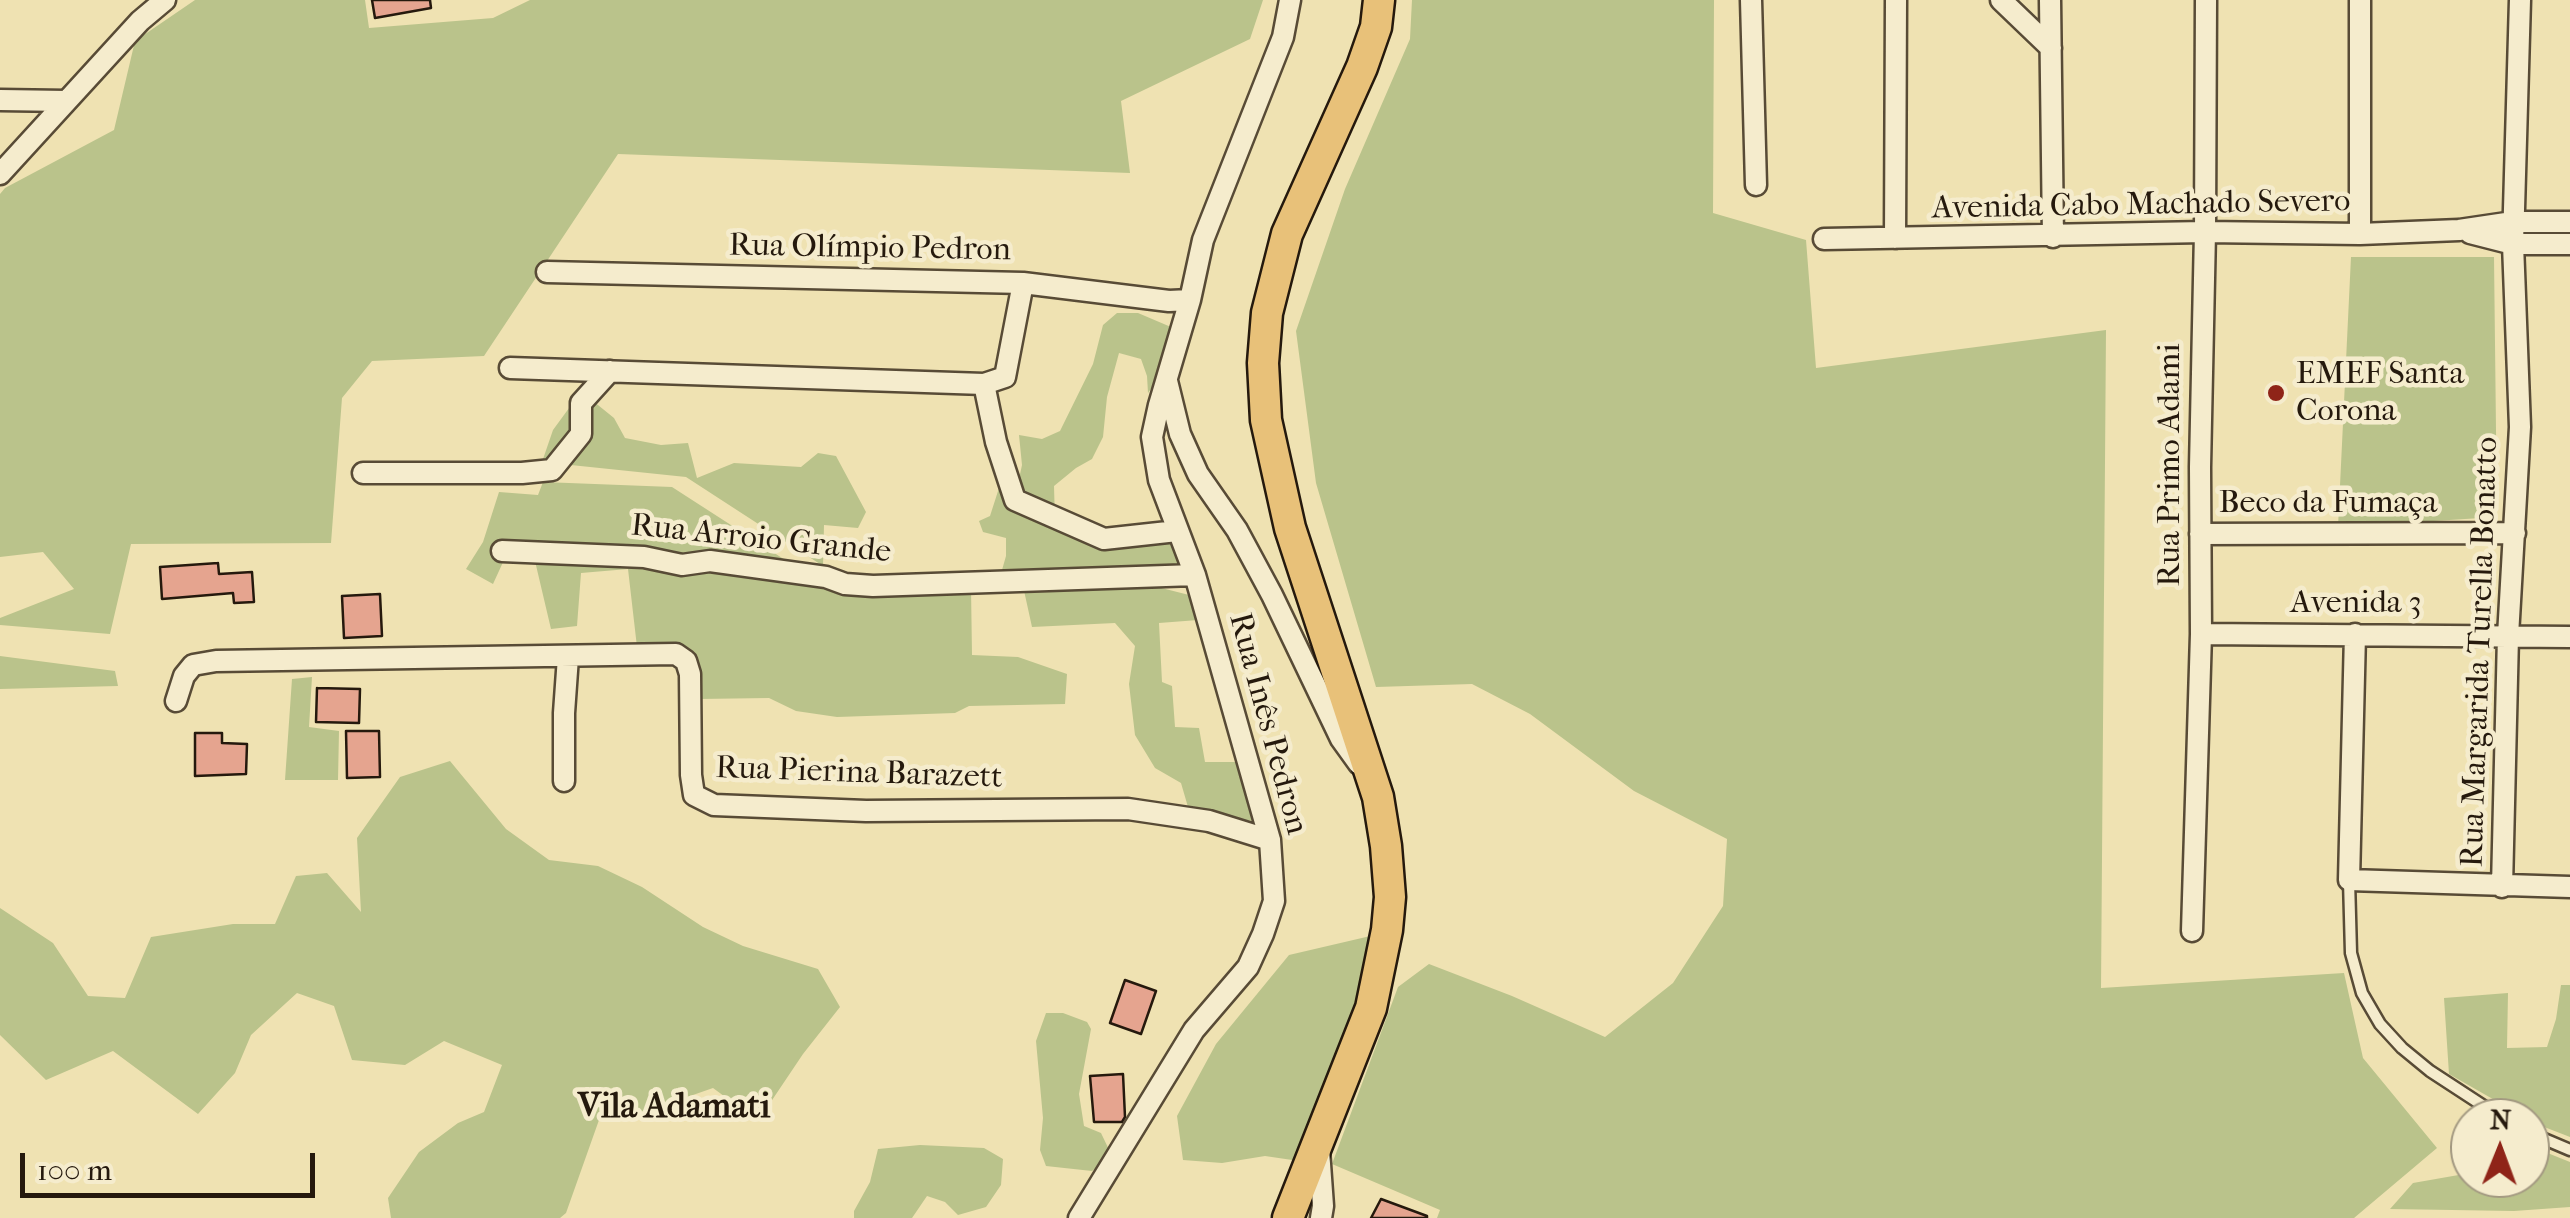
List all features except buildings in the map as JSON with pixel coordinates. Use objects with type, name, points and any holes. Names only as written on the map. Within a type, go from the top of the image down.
[{"type":"main road","points":[[1288,1218],[1371,1008],[1388,930],[1390,897],[1386,846],[1374,784],[1290,528],[1266,420],[1263,363],[1268,314],[1287,234],[1362,67],[1376,28],[1379,0]]},
{"type":"street","points":[[0,174],[140,21],[165,0]]},
{"type":"street","name":"Rua Inês Pedron","points":[[1079,1218],[1194,1030],[1248,967],[1274,900],[1270,840],[1194,576],[1159,480],[1152,438],[1203,240],[1283,37],[1290,0]]},
{"type":"street","points":[[1751,0],[1756,186]]},
{"type":"street","points":[[1894,238],[1896,0]]},
{"type":"street","points":[[2001,0],[2051,48]]},
{"type":"street","points":[[2050,0],[2053,236]]},
{"type":"street","name":"Rua Primo Adami","points":[[2192,931],[2201,634],[2206,0]]},
{"type":"street","points":[[2360,0],[2360,234]]},
{"type":"street","name":"Rua Margarida Turella Bonatto","points":[[2502,886],[2508,636],[2520,427],[2513,222],[2520,0]]},
{"type":"street","points":[[0,100],[66,101]]},
{"type":"street","name":"Avenida Cabo Machado Severo","points":[[1824,239],[2205,232],[2360,234],[2459,230],[2513,222],[2570,222]]},
{"type":"street","name":"Avenida Cabo Machado Severo","points":[[2459,230],[2513,244],[2570,244]]},
{"type":"street","name":"Rua Olímpio Pedron","points":[[547,272],[1022,282],[1190,300]]},
{"type":"street","points":[[510,368],[984,384],[1006,376],[1022,282]]},
{"type":"street","points":[[364,473],[552,470],[581,434],[581,403],[610,371]]},
{"type":"street","name":"Rua Inês Pedron","points":[[1167,379],[1180,434],[1198,474],[1238,530],[1341,738],[1374,784]]},
{"type":"street","points":[[984,384],[996,442],[1015,500],[1104,539],[1177,532]]},
{"type":"street","name":"Beco da Fumaça","points":[[2200,534],[2515,533]]},
{"type":"street","name":"Rua Arroio Grande","points":[[502,551],[644,557],[682,564],[710,562],[873,586],[1194,576]]},
{"type":"street","name":"Avenida 3","points":[[2201,634],[2570,636]]},
{"type":"street","points":[[2354,634],[2350,880],[2570,887]]},
{"type":"street","name":"Rua Pierina Barazett","points":[[176,701],[184,676],[193,665],[216,661],[676,654],[686,661],[690,674],[694,795],[714,805],[866,811],[1128,809],[1209,820],[1270,840]]},
{"type":"street","points":[[564,781],[568,657]]},
{"type":"street","points":[[1319,1144],[1323,1206],[1320,1218]]},
{"type":"lane","points":[[2350,880],[2351,953],[2362,993],[2380,1024],[2402,1048],[2471,1098]]},
{"type":"green space","points":[[195,0],[365,0],[369,28],[493,18],[530,0],[1263,0],[1250,39],[1121,101],[1130,173],[618,154],[484,356],[372,361],[342,398],[331,543],[131,544],[110,634],[0,625],[0,618],[74,589],[43,552],[0,557],[0,194],[114,130],[135,41]]},
{"type":"green space","points":[[1412,0],[1714,0],[1713,213],[1806,240],[1816,368],[2106,330],[2101,988],[2344,973],[2363,1058],[2437,1148],[2354,1218],[1437,1218],[1440,1210],[1332,1164],[1398,987],[1429,964],[1605,1037],[1673,983],[1723,906],[1727,839],[1634,791],[1530,714],[1472,684],[1376,687],[1316,483],[1296,331],[1345,189],[1410,39]]},
{"type":"green space","points":[[2351,257],[2494,257],[2497,517],[2338,527]]},
{"type":"green space","points":[[1117,313],[1138,313],[1178,330],[1158,379],[1148,393],[1141,359],[1119,353],[1107,397],[1103,437],[1092,459],[1054,486],[1055,522],[1176,540],[1187,567],[1005,578],[1002,570],[1006,538],[983,532],[979,521],[990,516],[999,488],[1016,493],[1022,465],[1019,435],[1042,439],[1060,431],[1093,364],[1103,325]]},
{"type":"green space","points":[[593,401],[614,418],[625,438],[661,445],[688,443],[697,478],[734,463],[801,467],[818,453],[836,456],[866,512],[858,528],[824,525],[823,566],[686,477],[542,462],[553,430],[572,404]]},
{"type":"green space","points":[[543,482],[672,487],[841,596],[971,588],[972,655],[1018,657],[1067,674],[1065,704],[969,706],[955,713],[837,717],[796,711],[769,698],[699,699],[695,655],[681,647],[637,647],[628,569],[581,573],[577,626],[551,629],[535,561],[504,560],[493,584],[466,569],[483,542],[499,492],[538,495]]},
{"type":"green space","points":[[1134,581],[1193,596],[1198,620],[1159,623],[1162,682],[1172,686],[1175,727],[1199,728],[1205,762],[1241,762],[1256,821],[1235,820],[1188,807],[1181,783],[1155,768],[1135,735],[1129,684],[1135,646],[1115,623],[1032,627],[1023,586]]},
{"type":"green space","points":[[0,656],[115,671],[118,686],[0,689]]},
{"type":"green space","points":[[312,677],[309,727],[339,731],[338,780],[285,780],[292,679]]},
{"type":"green space","points":[[450,761],[506,829],[549,860],[598,866],[743,946],[818,969],[840,1007],[758,1121],[713,1088],[647,1111],[599,1120],[566,1213],[560,1218],[391,1218],[388,1198],[419,1152],[458,1123],[484,1112],[502,1065],[444,1041],[405,1065],[352,1060],[334,1006],[297,993],[251,1035],[235,1073],[198,1114],[113,1051],[46,1080],[0,1035],[0,908],[53,943],[88,996],[125,998],[151,937],[233,924],[275,924],[296,876],[327,873],[361,912],[357,838],[400,777]]},
{"type":"green space","points":[[1379,934],[1365,996],[1299,1161],[1265,1156],[1222,1163],[1183,1160],[1177,1116],[1216,1044],[1289,955]]},
{"type":"green space","points":[[2561,985],[2570,985],[2570,1137],[2550,1129],[2550,1098],[2491,1098],[2449,1074],[2444,998],[2508,993],[2507,1048],[2547,1047]]},
{"type":"green space","points":[[1046,1013],[1063,1013],[1087,1022],[1091,1029],[1079,1094],[1084,1126],[1101,1133],[1112,1156],[1092,1171],[1046,1166],[1040,1150],[1043,1118],[1036,1041]]},
{"type":"green space","points":[[920,1145],[984,1148],[1003,1159],[1001,1185],[986,1207],[958,1215],[945,1202],[927,1196],[912,1218],[854,1218],[870,1182],[878,1149]]},
{"type":"green space","points":[[2550,1154],[2570,1162],[2570,1207],[2514,1211],[2390,1209],[2413,1183],[2450,1177],[2450,1198],[2550,1198]]},
{"type":"place","name":"EMEF Santa Corona","points":[[2276,393]]},
{"type":"district","name":"Vila Adamati","points":[[674,1108]]}]
